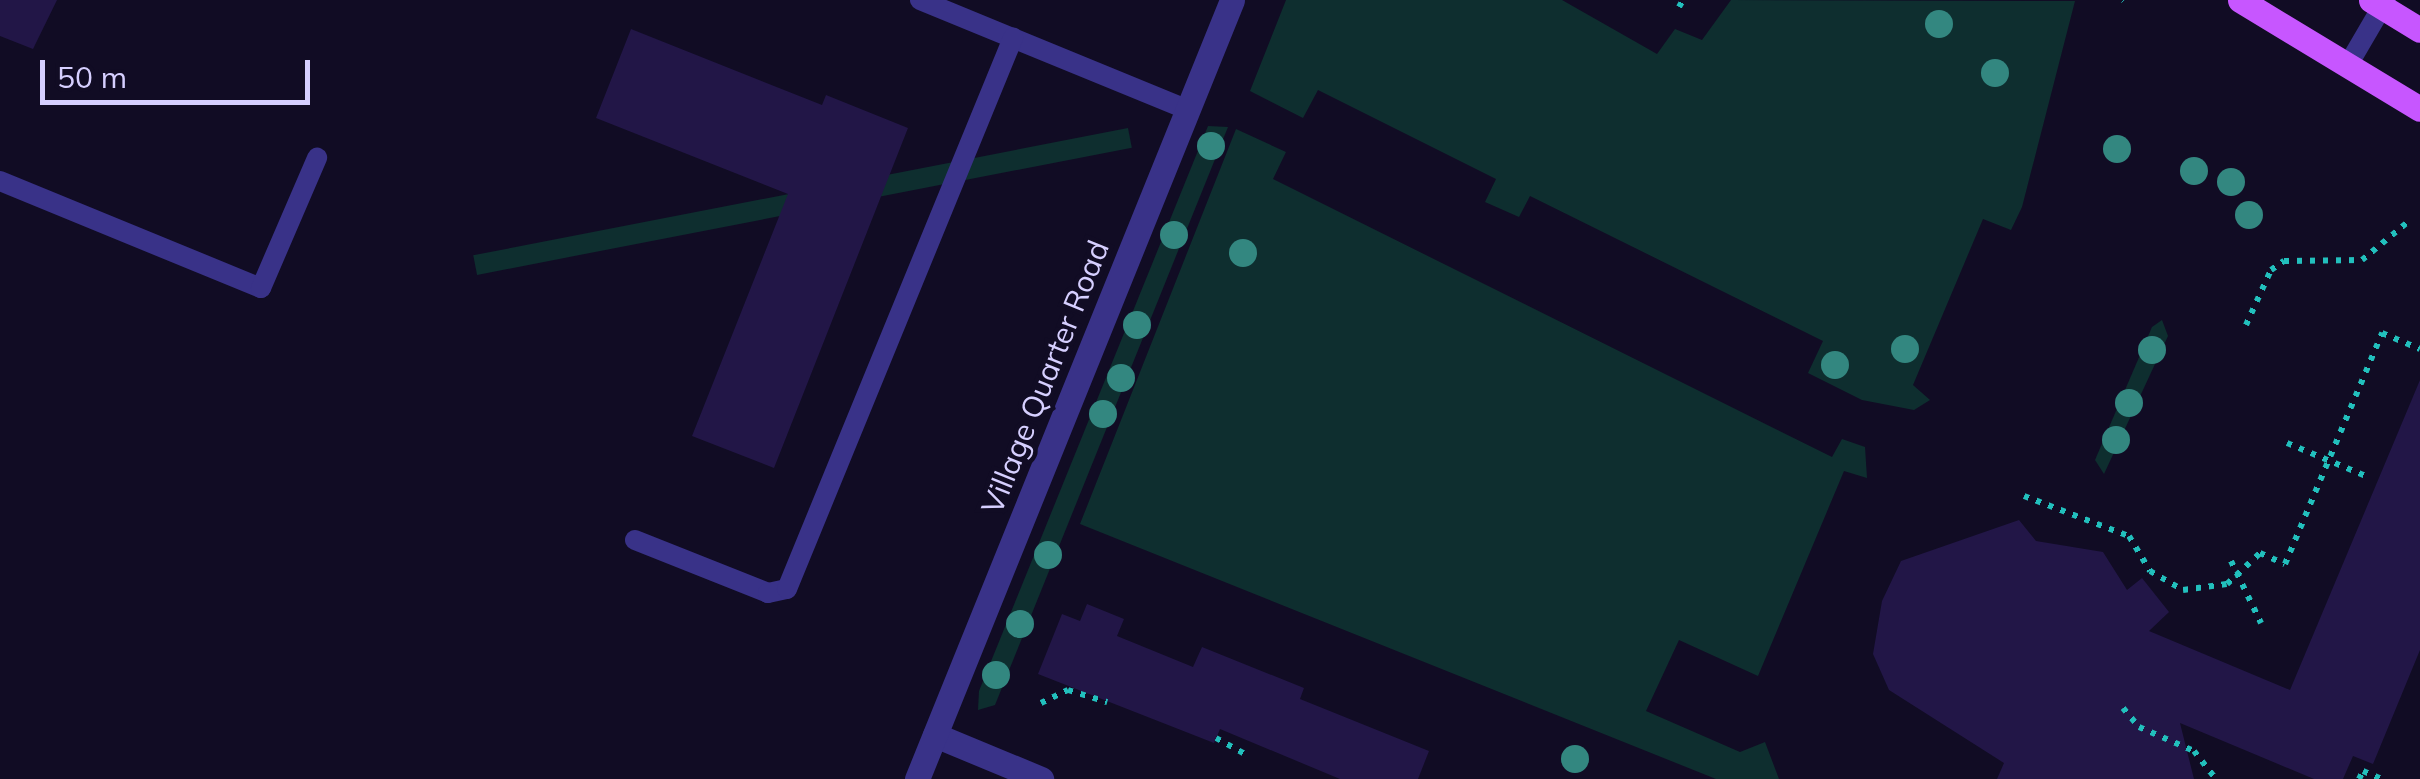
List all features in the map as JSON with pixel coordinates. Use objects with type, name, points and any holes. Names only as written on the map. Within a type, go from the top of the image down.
[{"type":"main road","points":[[2240,0],[2420,108]]},
{"type":"main road","points":[[2379,2],[2420,30]]},
{"type":"street","name":"Village Quarter Road","points":[[917,779],[1232,0]]},
{"type":"street","points":[[935,735],[1041,779]]},
{"type":"lane","points":[[920,0],[1188,110]]},
{"type":"lane","points":[[2348,66],[2379,2]]},
{"type":"lane","points":[[635,540],[768,593],[787,589],[1013,38]]},
{"type":"lane","points":[[0,181],[261,288],[318,158]]},
{"type":"path","points":[[2246,325],[2271,270],[2284,261],[2362,260],[2409,221]]},
{"type":"path","points":[[2024,496],[2128,536],[2142,562],[2172,586],[2204,591],[2238,578],[2260,553],[2285,564],[2382,333],[2420,349]]},
{"type":"path","points":[[2287,444],[2368,478]]},
{"type":"path","points":[[2230,560],[2261,622]]},
{"type":"path","points":[[1041,704],[1068,690],[1108,702]]},
{"type":"path","points":[[2123,708],[2139,727],[2194,751],[2216,779]]},
{"type":"path","points":[[1216,738],[1249,756]]},
{"type":"path","points":[[2359,779],[2363,771],[2382,779]]},
{"type":"green space","points":[[1286,0],[1562,0],[1657,54],[1675,29],[1702,40],[1731,0],[2075,1],[2022,207],[2011,230],[1983,219],[1913,385],[1930,400],[1914,410],[1862,400],[1808,373],[1823,341],[1530,196],[1519,217],[1485,202],[1496,179],[1318,90],[1303,118],[1250,91]]},
{"type":"green space","points":[[1208,126],[1228,127],[995,705],[978,710],[979,691]]},
{"type":"green space","points":[[1128,128],[1132,148],[477,275],[473,255]]},
{"type":"green space","points":[[1236,129],[1286,152],[1273,179],[1832,457],[1842,439],[1865,447],[1867,478],[1844,471],[1758,676],[1679,640],[1646,711],[1740,752],[1765,742],[1779,779],[1716,779],[1080,524]]},
{"type":"green space","points":[[2162,320],[2168,336],[2104,474],[2095,460],[2152,327]]},
{"type":"building","points":[[0,0],[57,0],[33,49],[0,36]]},
{"type":"building","points":[[631,29],[822,105],[826,95],[908,128],[774,468],[692,436],[788,194],[596,118]]},
{"type":"building","points":[[2420,380],[2420,650],[2373,764],[2353,756],[2343,779],[2314,779],[2180,723],[2194,779],[1997,779],[2004,763],[1889,690],[1873,654],[1882,601],[1901,561],[2019,520],[2036,541],[2103,552],[2127,590],[2142,578],[2169,612],[2149,631],[2290,690]]},
{"type":"building","points":[[1087,604],[1124,619],[1117,636],[1193,667],[1202,647],[1304,688],[1300,699],[1429,751],[1418,779],[1340,779],[1220,729],[1214,743],[1038,674],[1062,614],[1080,621]]}]
